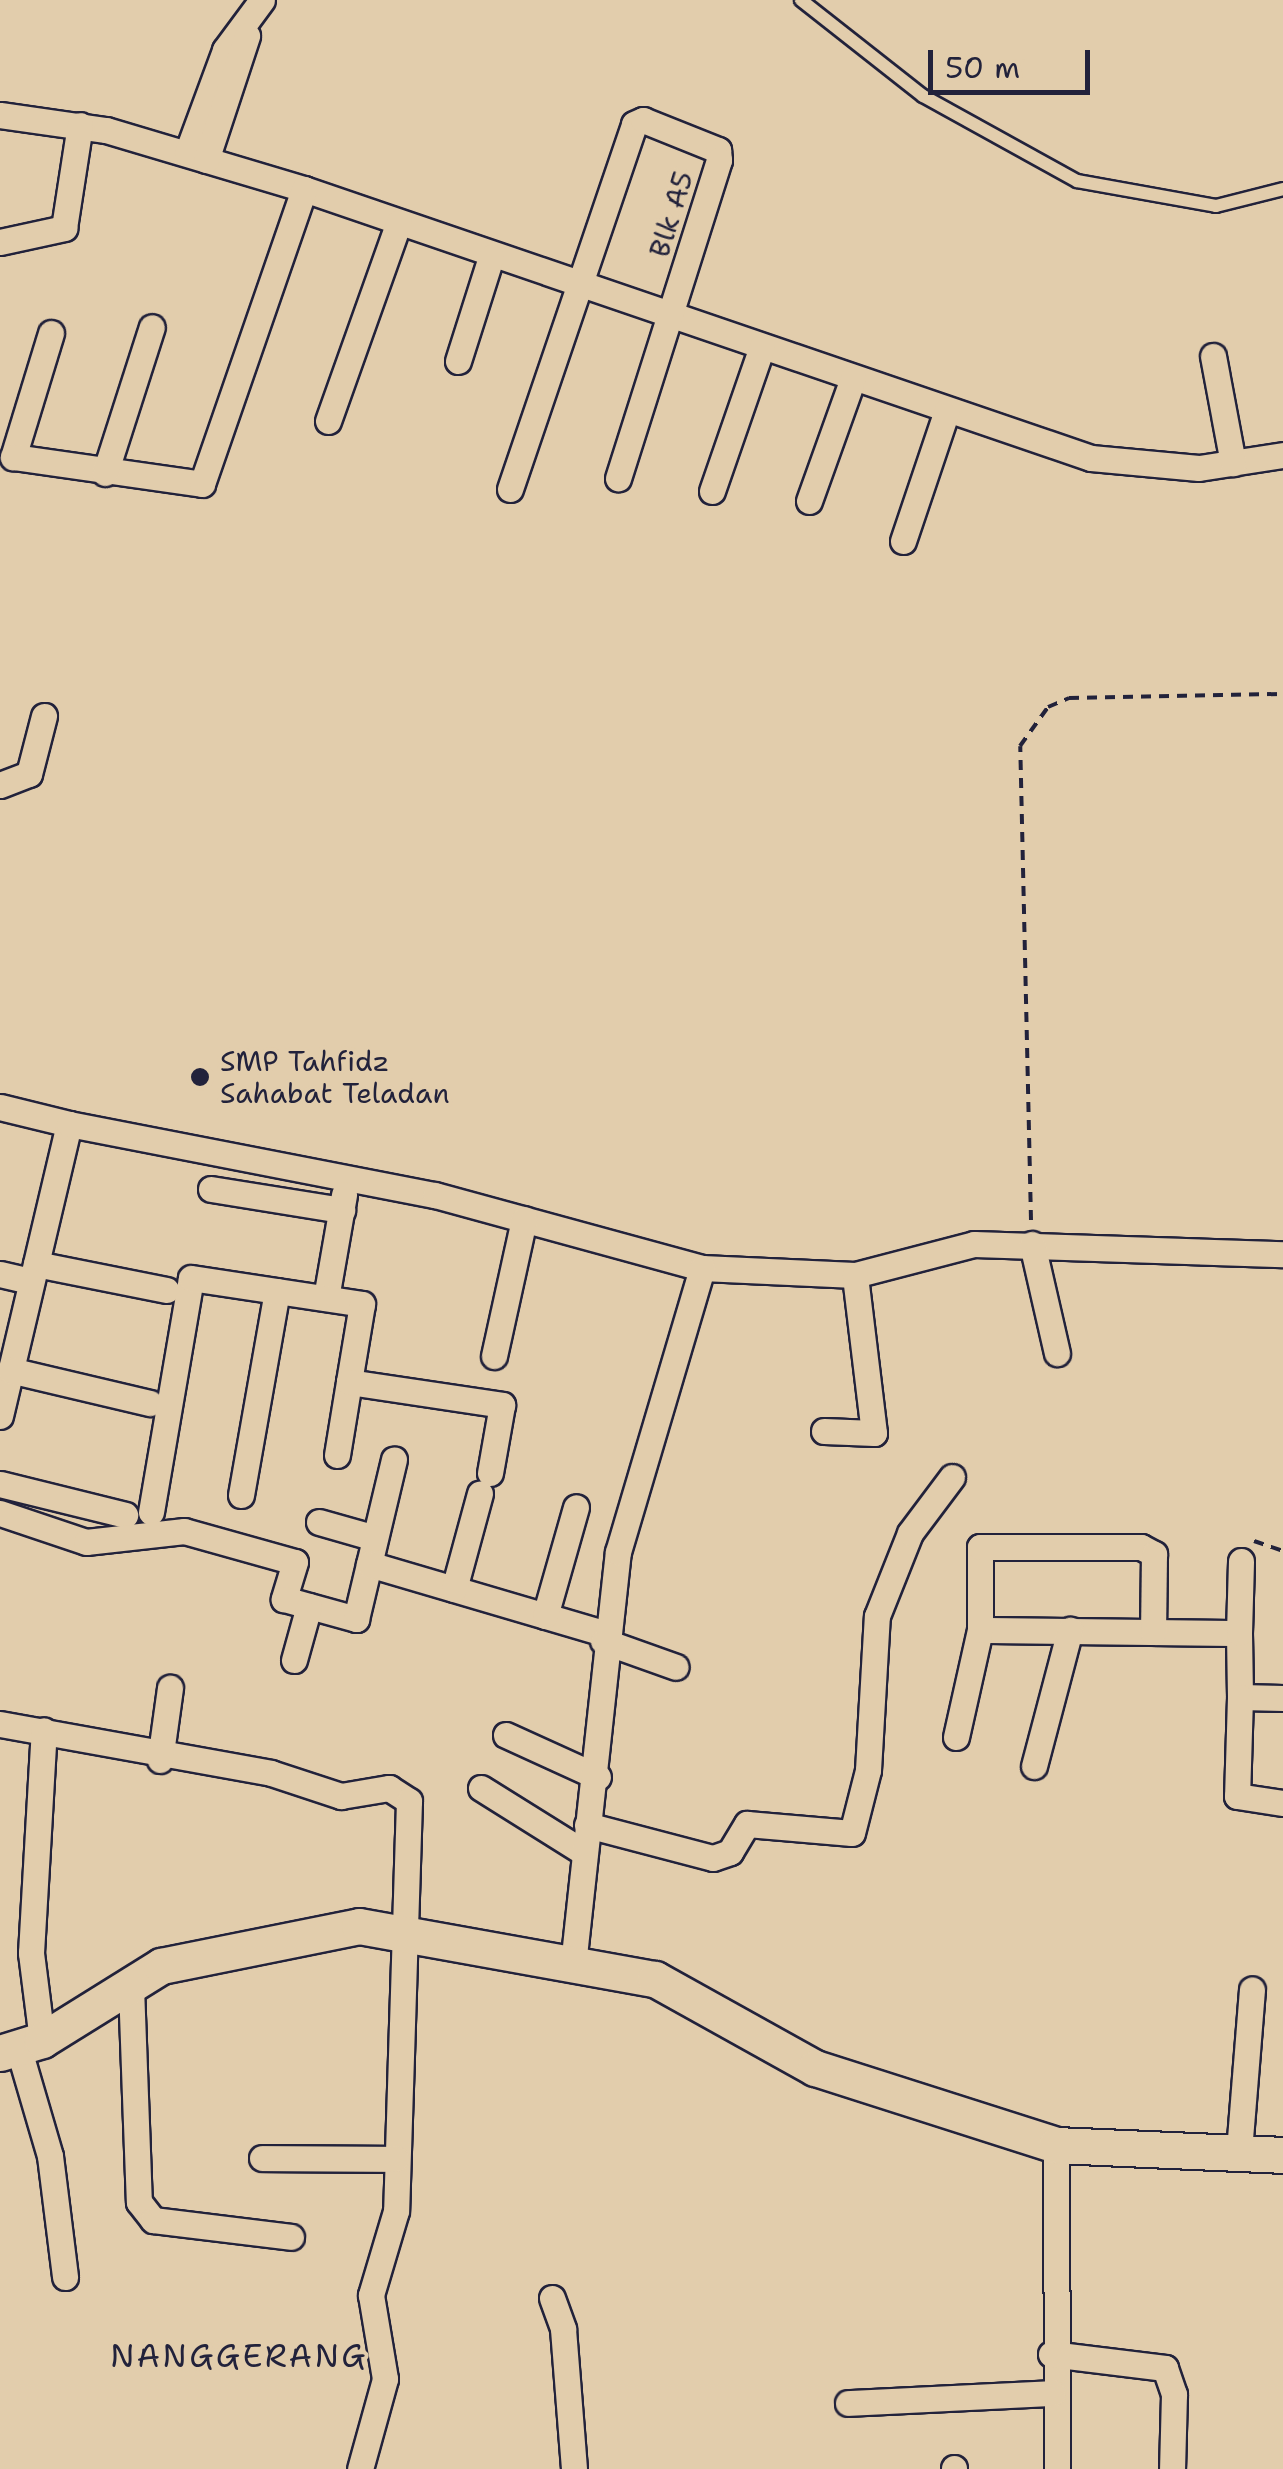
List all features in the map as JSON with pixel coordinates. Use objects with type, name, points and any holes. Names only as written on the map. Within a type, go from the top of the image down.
[{"type":"street","points":[[196,156],[225,50],[255,10]]},
{"type":"street","points":[[0,114],[80,124],[304,189],[491,257],[1132,469],[1233,463],[1283,455]]},
{"type":"street","name":"Blk A5","points":[[584,288],[634,124],[643,120],[719,155],[671,316]]},
{"type":"street","points":[[0,242],[64,228],[80,124]]},
{"type":"street","points":[[51,333],[12,456],[105,473],[202,484],[304,189]]},
{"type":"street","points":[[328,421],[400,222]]},
{"type":"street","points":[[458,361],[491,257]]},
{"type":"street","points":[[510,489],[584,288]]},
{"type":"street","points":[[618,478],[671,316]]},
{"type":"street","points":[[105,473],[152,328]]},
{"type":"street","points":[[712,491],[762,347]]},
{"type":"street","points":[[1213,356],[1233,463]]},
{"type":"street","points":[[809,501],[853,378]]},
{"type":"street","points":[[903,541],[948,410]]},
{"type":"street","points":[[0,785],[29,774],[44,716]]},
{"type":"street","points":[[0,1106],[69,1124],[524,1219],[702,1268],[855,1276],[974,1244],[1283,1254]]},
{"type":"street","points":[[69,1124],[4,1394],[150,1402]]},
{"type":"street","points":[[326,1298],[347,1179]]},
{"type":"street","points":[[211,1189],[342,1210]]},
{"type":"street","points":[[494,1356],[524,1219]]},
{"type":"street","points":[[1032,1244],[1057,1353]]},
{"type":"street","points":[[573,1965],[582,1852],[598,1777],[604,1637],[618,1552],[702,1268]]},
{"type":"street","points":[[0,1274],[34,1272],[166,1290]]},
{"type":"street","points":[[824,1431],[874,1434],[855,1276]]},
{"type":"street","points":[[0,1484],[138,1513],[191,1278],[362,1304],[336,1455]]},
{"type":"street","points":[[240,1495],[277,1291]]},
{"type":"street","points":[[349,1382],[502,1405],[485,1483],[454,1589]]},
{"type":"street","points":[[0,1513],[86,1542],[184,1531],[295,1562],[284,1599],[356,1619],[394,1459]]},
{"type":"street","points":[[588,1825],[714,1858],[730,1852],[747,1824],[852,1833],[868,1770],[877,1616],[910,1533],[952,1476]]},
{"type":"street","points":[[545,1616],[576,1507]]},
{"type":"street","points":[[319,1522],[375,1538]]},
{"type":"street","points":[[956,1737],[980,1630],[980,1548],[1121,1544],[1154,1554],[1152,1632]]},
{"type":"street","points":[[1241,1562],[1236,1796],[1283,1803]]},
{"type":"street","points":[[369,1564],[545,1616],[676,1667]]},
{"type":"street","points":[[294,1660],[309,1606]]},
{"type":"street","points":[[980,1630],[1239,1633]]},
{"type":"street","points":[[1034,1766],[1070,1630]]},
{"type":"street","points":[[160,1760],[170,1688]]},
{"type":"street","points":[[1240,1697],[1283,1698]]},
{"type":"street","points":[[0,1724],[44,1730],[160,1760],[271,1773],[341,1796],[359,1786],[404,1795],[396,2211],[376,2252],[371,2295],[385,2379],[360,2469]]},
{"type":"street","points":[[44,1730],[31,1952],[20,2048],[53,2170],[65,2277]]},
{"type":"street","points":[[506,1735],[598,1777]]},
{"type":"street","points":[[482,1788],[582,1852]]},
{"type":"street","points":[[20,2048],[132,1986],[212,1950],[315,1929],[401,1932],[655,1979],[816,2068],[1056,2145],[1283,2155]]},
{"type":"street","points":[[132,1986],[139,2202],[153,2220],[292,2237]]},
{"type":"street","points":[[1238,2151],[1252,1990]]},
{"type":"street","points":[[1056,2145],[1052,2354],[1057,2469]]},
{"type":"street","points":[[262,2158],[396,2159]]},
{"type":"street","points":[[552,2298],[563,2329],[574,2469]]},
{"type":"street","points":[[1052,2354],[1165,2368],[1174,2394],[1172,2469]]},
{"type":"street","points":[[848,2403],[1053,2393]]},
{"type":"lane","points":[[801,0],[923,96],[1076,181],[1216,206],[1283,190]]},
{"type":"path","points":[[1032,1244],[1020,746],[1048,706],[1070,698],[1283,694]]},
{"type":"place","name":"SMP Tahfidz Sahabat Teladan","points":[[200,1077]]},
{"type":"district","name":"NANGGERANG","points":[[239,2356]]}]
